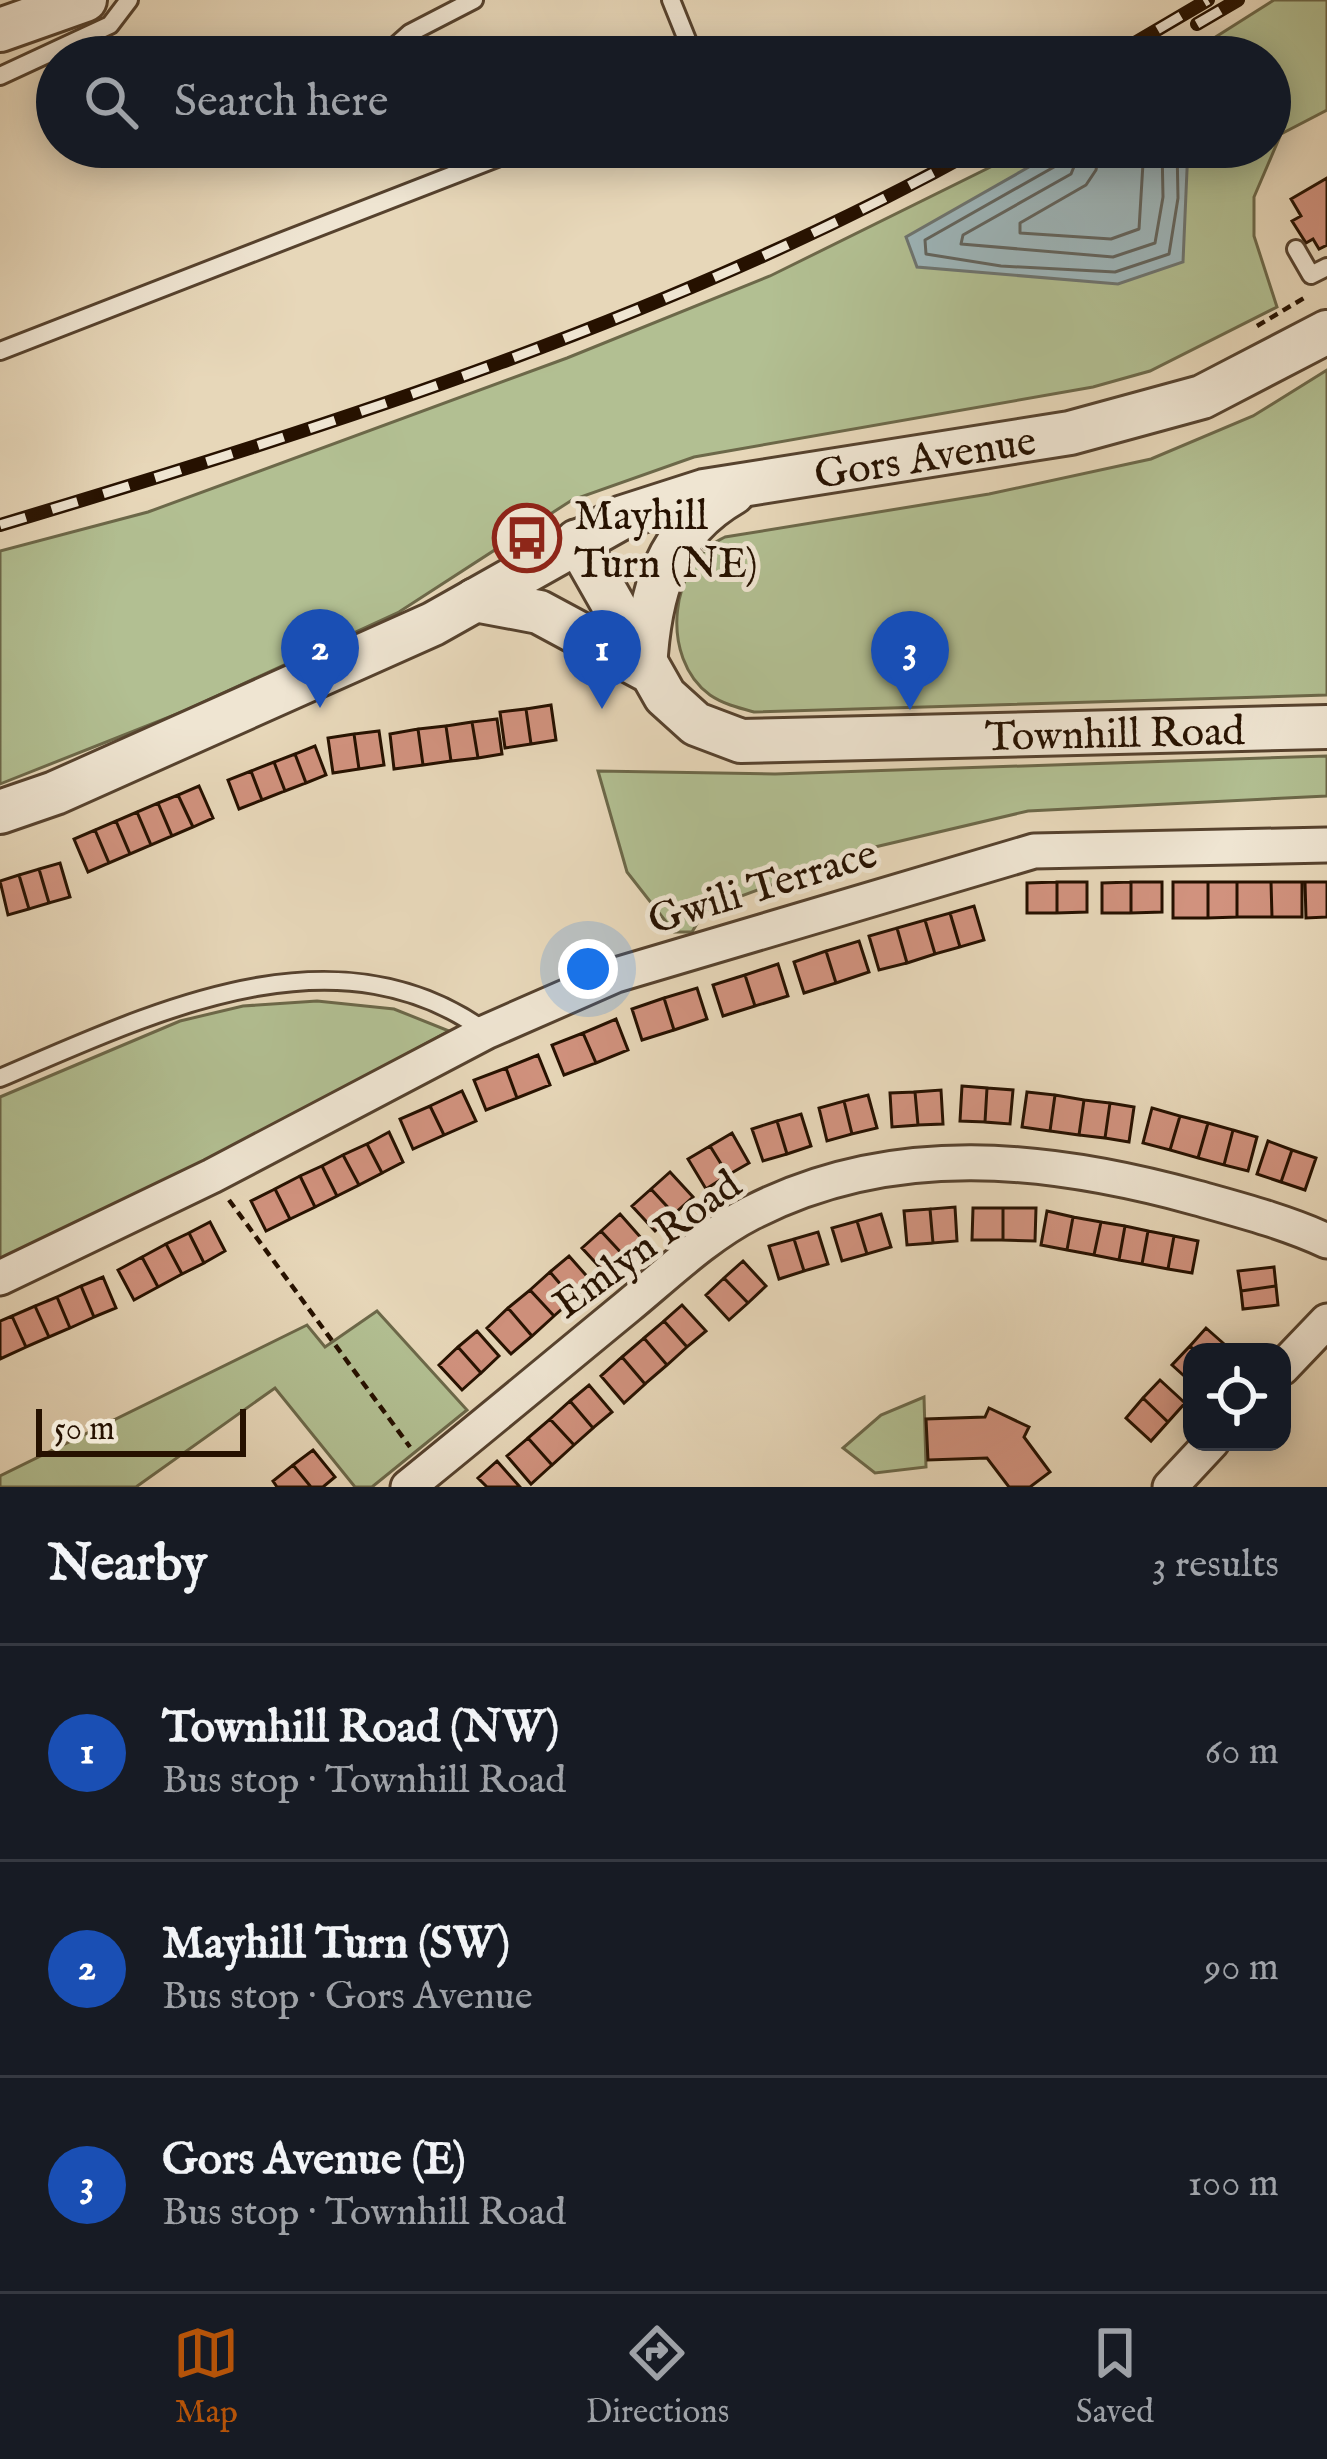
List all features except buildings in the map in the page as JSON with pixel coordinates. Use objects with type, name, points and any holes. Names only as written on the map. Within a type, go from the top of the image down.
[{"type":"street","points":[[0,30],[85,0]]},
{"type":"street","name":"Gors Avenue","points":[[0,812],[55,793],[475,600],[623,517],[704,491],[1070,433],[1202,397],[1327,332]]},
{"type":"street","points":[[645,668],[648,609],[672,546],[704,509],[746,485]]},
{"type":"street","name":"Townhill Road","points":[[577,541],[665,696],[696,724],[740,741],[1327,727]]},
{"type":"street","name":"Townhill Road","points":[[475,600],[539,612],[645,668]]},
{"type":"street","name":"Gwili Terrace","points":[[0,1278],[212,1176],[486,1032],[616,975],[1034,851],[1327,845]]},
{"type":"street","name":"Emlyn Road","points":[[418,1478],[679,1264],[748,1214],[820,1184],[882,1167],[1006,1163],[1120,1177],[1327,1240]]},
{"type":"street","points":[[1291,1359],[1327,1321]]},
{"type":"street","points":[[1170,1487],[1204,1451]]},
{"type":"lane","points":[[86,36],[110,25],[130,0]]},
{"type":"lane","points":[[407,36],[474,0]]},
{"type":"lane","points":[[671,0],[686,36]]},
{"type":"lane","points":[[0,76],[36,59]]},
{"type":"lane","points":[[0,351],[471,168]]},
{"type":"lane","points":[[1296,249],[1311,275],[1327,267]]},
{"type":"lane","points":[[0,1078],[164,1009],[290,979],[399,989],[462,1015],[486,1032]]},
{"type":"path","points":[[212,1176],[418,1478]]},
{"type":"green space","points":[[1274,0],[1327,0],[1327,110],[1291,129],[1291,36],[1217,36]]},
{"type":"green space","points":[[989,168],[1266,168],[1254,197],[1254,236],[1277,307],[1150,371],[1093,387],[694,457],[572,500],[399,612],[182,712],[0,784],[0,551],[148,512],[567,358],[770,276]]},
{"type":"green space","points":[[1327,370],[1327,695],[754,712],[710,695],[683,658],[677,612],[682,588],[706,549],[725,537],[989,494],[1151,459],[1253,416]]},
{"type":"green space","points":[[1327,756],[1327,796],[1028,811],[875,847],[733,899],[701,917],[692,932],[674,932],[627,872],[598,771],[775,774]]},
{"type":"green space","points":[[317,1001],[394,1009],[449,1031],[159,1189],[0,1260],[0,1097],[180,1021],[243,1006]]},
{"type":"green space","points":[[377,1311],[467,1410],[372,1487],[355,1487],[275,1388],[136,1487],[0,1487],[0,1476],[307,1325],[325,1347]]},
{"type":"green space","points":[[924,1397],[926,1467],[875,1473],[843,1448],[881,1415]]},
{"type":"water","points":[[1027,168],[1187,168],[1183,262],[1118,284],[917,267],[906,237]]},
{"type":"railway","points":[[1147,36],[1208,0]]},
{"type":"railway","points":[[1197,24],[1238,0]]},
{"type":"railway","points":[[0,525],[252,447],[501,362],[745,264],[941,168]]},
{"type":"place","name":"Mayhill Turn (NE)","points":[[527,538]]},
{"type":"place","name":"Mayhill Turn (SW)","points":[[320,708]]},
{"type":"place","name":"Townhill Road (NW)","points":[[602,709]]},
{"type":"place","name":"Gors Avenue (E)","points":[[910,710]]}]
